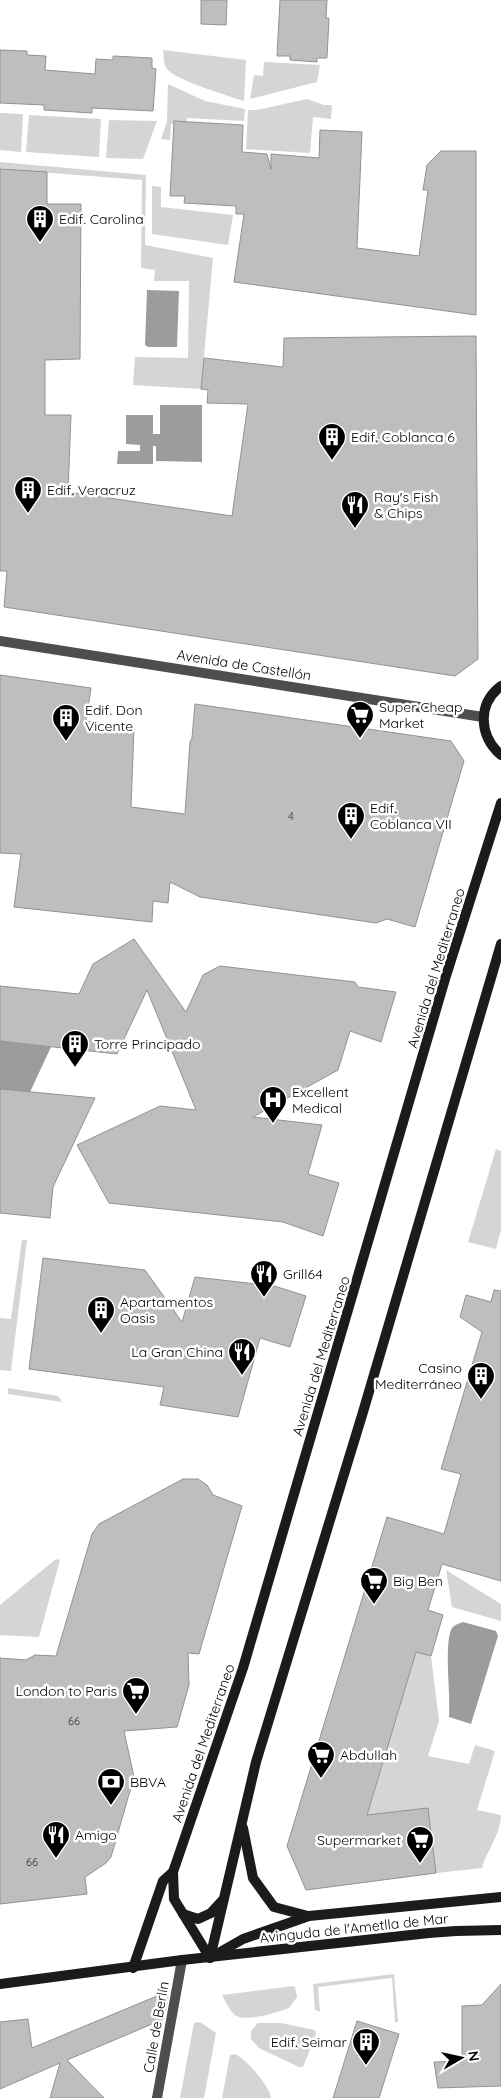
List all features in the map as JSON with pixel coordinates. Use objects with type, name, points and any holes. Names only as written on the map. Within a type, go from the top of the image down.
[{"type":"street","name":"Avenida de Castellón","points":[[0,640],[483,717]]},
{"type":"street","points":[[501,686],[486,703],[483,717],[484,731],[490,744],[501,755]]},
{"type":"street","name":"Avenida del Mediterraneo","points":[[210,1958],[174,1899],[173,1872],[243,1668],[445,979],[501,803]]},
{"type":"street","points":[[210,1958],[256,1762],[363,1412],[501,944]]},
{"type":"street","name":"Avinguda de l'Ametlla de Mar","points":[[242,1823],[253,1878],[274,1907],[310,1916]]},
{"type":"street","points":[[133,1968],[163,1881],[173,1872]]},
{"type":"street","name":"Avinguda de l'Ametlla de Mar","points":[[210,1958],[243,1939],[310,1916],[501,1897]]},
{"type":"street","points":[[183,1914],[198,1919],[211,1912],[222,1901]]},
{"type":"street","name":"Avinguda de l'Ametlla de Mar","points":[[0,1984],[133,1968],[182,1960],[447,1932],[501,1930]]},
{"type":"street","name":"Calle de Berlín","points":[[157,2098],[182,1960]]},
{"type":"shaded area","points":[[163,50],[246,60],[244,101],[203,87],[172,73],[165,65]]},
{"type":"shaded area","points":[[264,62],[320,65],[317,82],[250,99],[254,75],[263,76]]},
{"type":"shaded area","points":[[168,84],[205,101],[245,109],[244,121],[187,118],[186,124],[171,124],[170,140],[161,139],[167,122]]},
{"type":"shaded area","points":[[307,99],[324,105],[332,105],[331,119],[313,117],[310,153],[246,149],[248,110],[257,110]]},
{"type":"shaded area","points":[[0,113],[23,114],[21,152],[0,150]]},
{"type":"shaded area","points":[[29,115],[101,119],[99,157],[26,152]]},
{"type":"shaded area","points":[[109,120],[157,121],[143,159],[106,158]]},
{"type":"shaded area","points":[[0,162],[146,175],[145,245],[213,258],[201,389],[133,385],[135,357],[188,358],[189,281],[154,281],[155,270],[141,268],[142,180],[0,169]]},
{"type":"shaded area","points":[[152,186],[161,187],[161,207],[233,215],[228,245],[152,234]]},
{"type":"shaded area","points":[[147,290],[179,291],[177,347],[148,347],[145,345]]},
{"type":"shaded area","points":[[160,405],[202,405],[202,462],[156,461],[156,446],[153,446],[153,464],[117,464],[118,451],[140,451],[140,445],[126,444],[126,415],[153,415],[153,434],[160,434]]},
{"type":"shaded area","points":[[0,1041],[51,1047],[30,1092],[0,1089]]},
{"type":"shaded area","points":[[496,1149],[501,1151],[501,1230],[496,1249],[468,1242]]},
{"type":"shaded area","points":[[22,1240],[27,1240],[11,1371],[0,1370],[0,1318],[11,1319]]},
{"type":"shaded area","points":[[8,1388],[58,1396],[62,1402],[8,1394]]},
{"type":"shaded area","points":[[56,1559],[60,1560],[39,1637],[0,1635],[0,1605]]},
{"type":"shaded area","points":[[446,1570],[501,1604],[501,1621],[452,1607]]},
{"type":"shaded area","points":[[463,1622],[496,1631],[498,1636],[471,1724],[449,1717],[449,1638],[453,1627]]},
{"type":"shaded area","points":[[416,1652],[431,1656],[439,1721],[428,1756],[469,1764],[475,1745],[495,1751],[477,1810],[501,1815],[499,1829],[482,1868],[436,1873],[428,1808],[367,1815]]},
{"type":"shaded area","points":[[394,1974],[398,2022],[395,2022],[392,1978],[318,1987],[320,2012],[315,2010],[313,1984]]},
{"type":"shaded area","points":[[295,1987],[297,1997],[289,2008],[254,2017],[246,2018],[235,2015],[222,1995]]},
{"type":"shaded area","points":[[200,2022],[216,2033],[204,2098],[180,2098],[194,2023]]},
{"type":"shaded area","points":[[258,2023],[281,2023],[315,2030],[316,2034],[303,2067],[299,2067],[259,2048],[251,2039],[251,2031]]},
{"type":"shaded area","points":[[235,2054],[257,2073],[266,2086],[271,2098],[222,2098],[230,2055]]},
{"type":"building","points":[[201,0],[227,0],[226,25],[201,24]]},
{"type":"building","points":[[280,0],[327,0],[326,18],[329,18],[327,58],[317,58],[317,62],[290,60],[290,56],[277,56]]},
{"type":"building","points":[[0,50],[27,51],[27,55],[46,56],[45,70],[95,74],[96,59],[113,60],[113,56],[152,58],[152,68],[156,69],[153,111],[92,108],[92,113],[44,110],[44,105],[0,103]]},
{"type":"building","points":[[174,121],[243,125],[242,152],[267,154],[271,169],[271,154],[319,158],[320,130],[362,132],[357,248],[419,256],[428,190],[423,190],[427,165],[441,151],[476,151],[476,315],[234,282],[244,214],[236,214],[236,206],[184,203],[185,196],[170,196]]},
{"type":"building","points":[[0,169],[47,172],[47,204],[81,204],[80,359],[45,360],[45,415],[71,415],[68,492],[232,516],[248,404],[207,403],[208,390],[201,389],[204,358],[283,367],[284,338],[476,336],[478,659],[455,676],[4,607],[7,571],[0,571]]},
{"type":"building","points":[[0,675],[91,688],[86,721],[134,728],[131,807],[185,814],[190,742],[195,704],[451,741],[464,761],[415,927],[387,919],[376,923],[200,897],[170,882],[168,903],[153,901],[152,922],[14,907],[21,854],[0,853]]},
{"type":"building","points":[[134,939],[186,1012],[203,975],[220,966],[355,982],[358,987],[396,992],[381,1042],[350,1031],[338,1070],[253,1117],[322,1125],[308,1174],[339,1183],[323,1236],[283,1222],[109,1203],[77,1145],[160,1106],[196,1110],[147,990],[117,1054],[0,1041],[0,986],[79,994],[93,964]]},
{"type":"building","points":[[0,1089],[95,1098],[53,1187],[50,1218],[0,1213]]},
{"type":"building","points":[[43,1258],[145,1270],[182,1322],[195,1277],[274,1286],[306,1296],[290,1347],[260,1338],[238,1417],[160,1405],[164,1387],[29,1369]]},
{"type":"building","points":[[494,1290],[501,1291],[501,1581],[442,1564],[428,1610],[443,1615],[431,1656],[416,1652],[367,1815],[428,1808],[436,1873],[306,1890],[287,1846],[387,1517],[444,1534],[461,1474],[441,1469],[482,1332],[460,1317],[466,1295],[491,1302]]},
{"type":"building","points":[[183,1479],[198,1479],[207,1485],[213,1495],[242,1506],[199,1654],[188,1653],[189,1685],[177,1727],[124,1731],[134,1777],[111,1857],[106,1863],[85,1877],[87,1894],[0,1904],[0,1658],[26,1660],[35,1655],[56,1656],[92,1534],[99,1524]]},
{"type":"building","points":[[501,1984],[501,2086],[438,2088],[434,2062],[462,2061],[462,2006],[482,2005]]},
{"type":"building","points":[[169,1991],[164,2019],[67,2060],[104,2098],[50,2098],[60,2063],[0,2089],[0,2022],[28,2019],[32,2048]]},
{"type":"building","name":"Edif. Seimar","points":[[357,2021],[399,2034],[379,2098],[333,2098]]},
{"type":"place","name":"Edif. Carolina","points":[[40,243]]},
{"type":"place","name":"Edif. Coblanca 6","points":[[332,461]]},
{"type":"place","name":"Edif. Veracruz","points":[[28,514]]},
{"type":"place","name":"Ray's Fish & Chips","points":[[355,529]]},
{"type":"place","name":"Super Cheap Market","points":[[360,739]]},
{"type":"place","name":"Edif. Don Vicente","points":[[66,742]]},
{"type":"place","name":"Edif. Coblanca VII","points":[[351,840]]},
{"type":"place","name":"Torre Principado","points":[[75,1068]]},
{"type":"place","name":"Excellent Medical","points":[[273,1124]]},
{"type":"place","name":"Grill64","points":[[264,1298]]},
{"type":"place","name":"Apartamentos Oasis","points":[[101,1334]]},
{"type":"place","name":"La Gran China","points":[[242,1376]]},
{"type":"place","name":"Casino Mediterráneo","points":[[481,1400]]},
{"type":"place","name":"Big Ben","points":[[374,1605]]},
{"type":"place","name":"London to Paris","points":[[136,1715]]},
{"type":"place","name":"Abdullah","points":[[321,1779]]},
{"type":"place","name":"BBVA","points":[[111,1806]]},
{"type":"place","name":"Amigo","points":[[56,1859]]},
{"type":"place","name":"Supermarket","points":[[420,1864]]},
{"type":"place","name":"Edif. Seimar","points":[[366,2066]]}]
